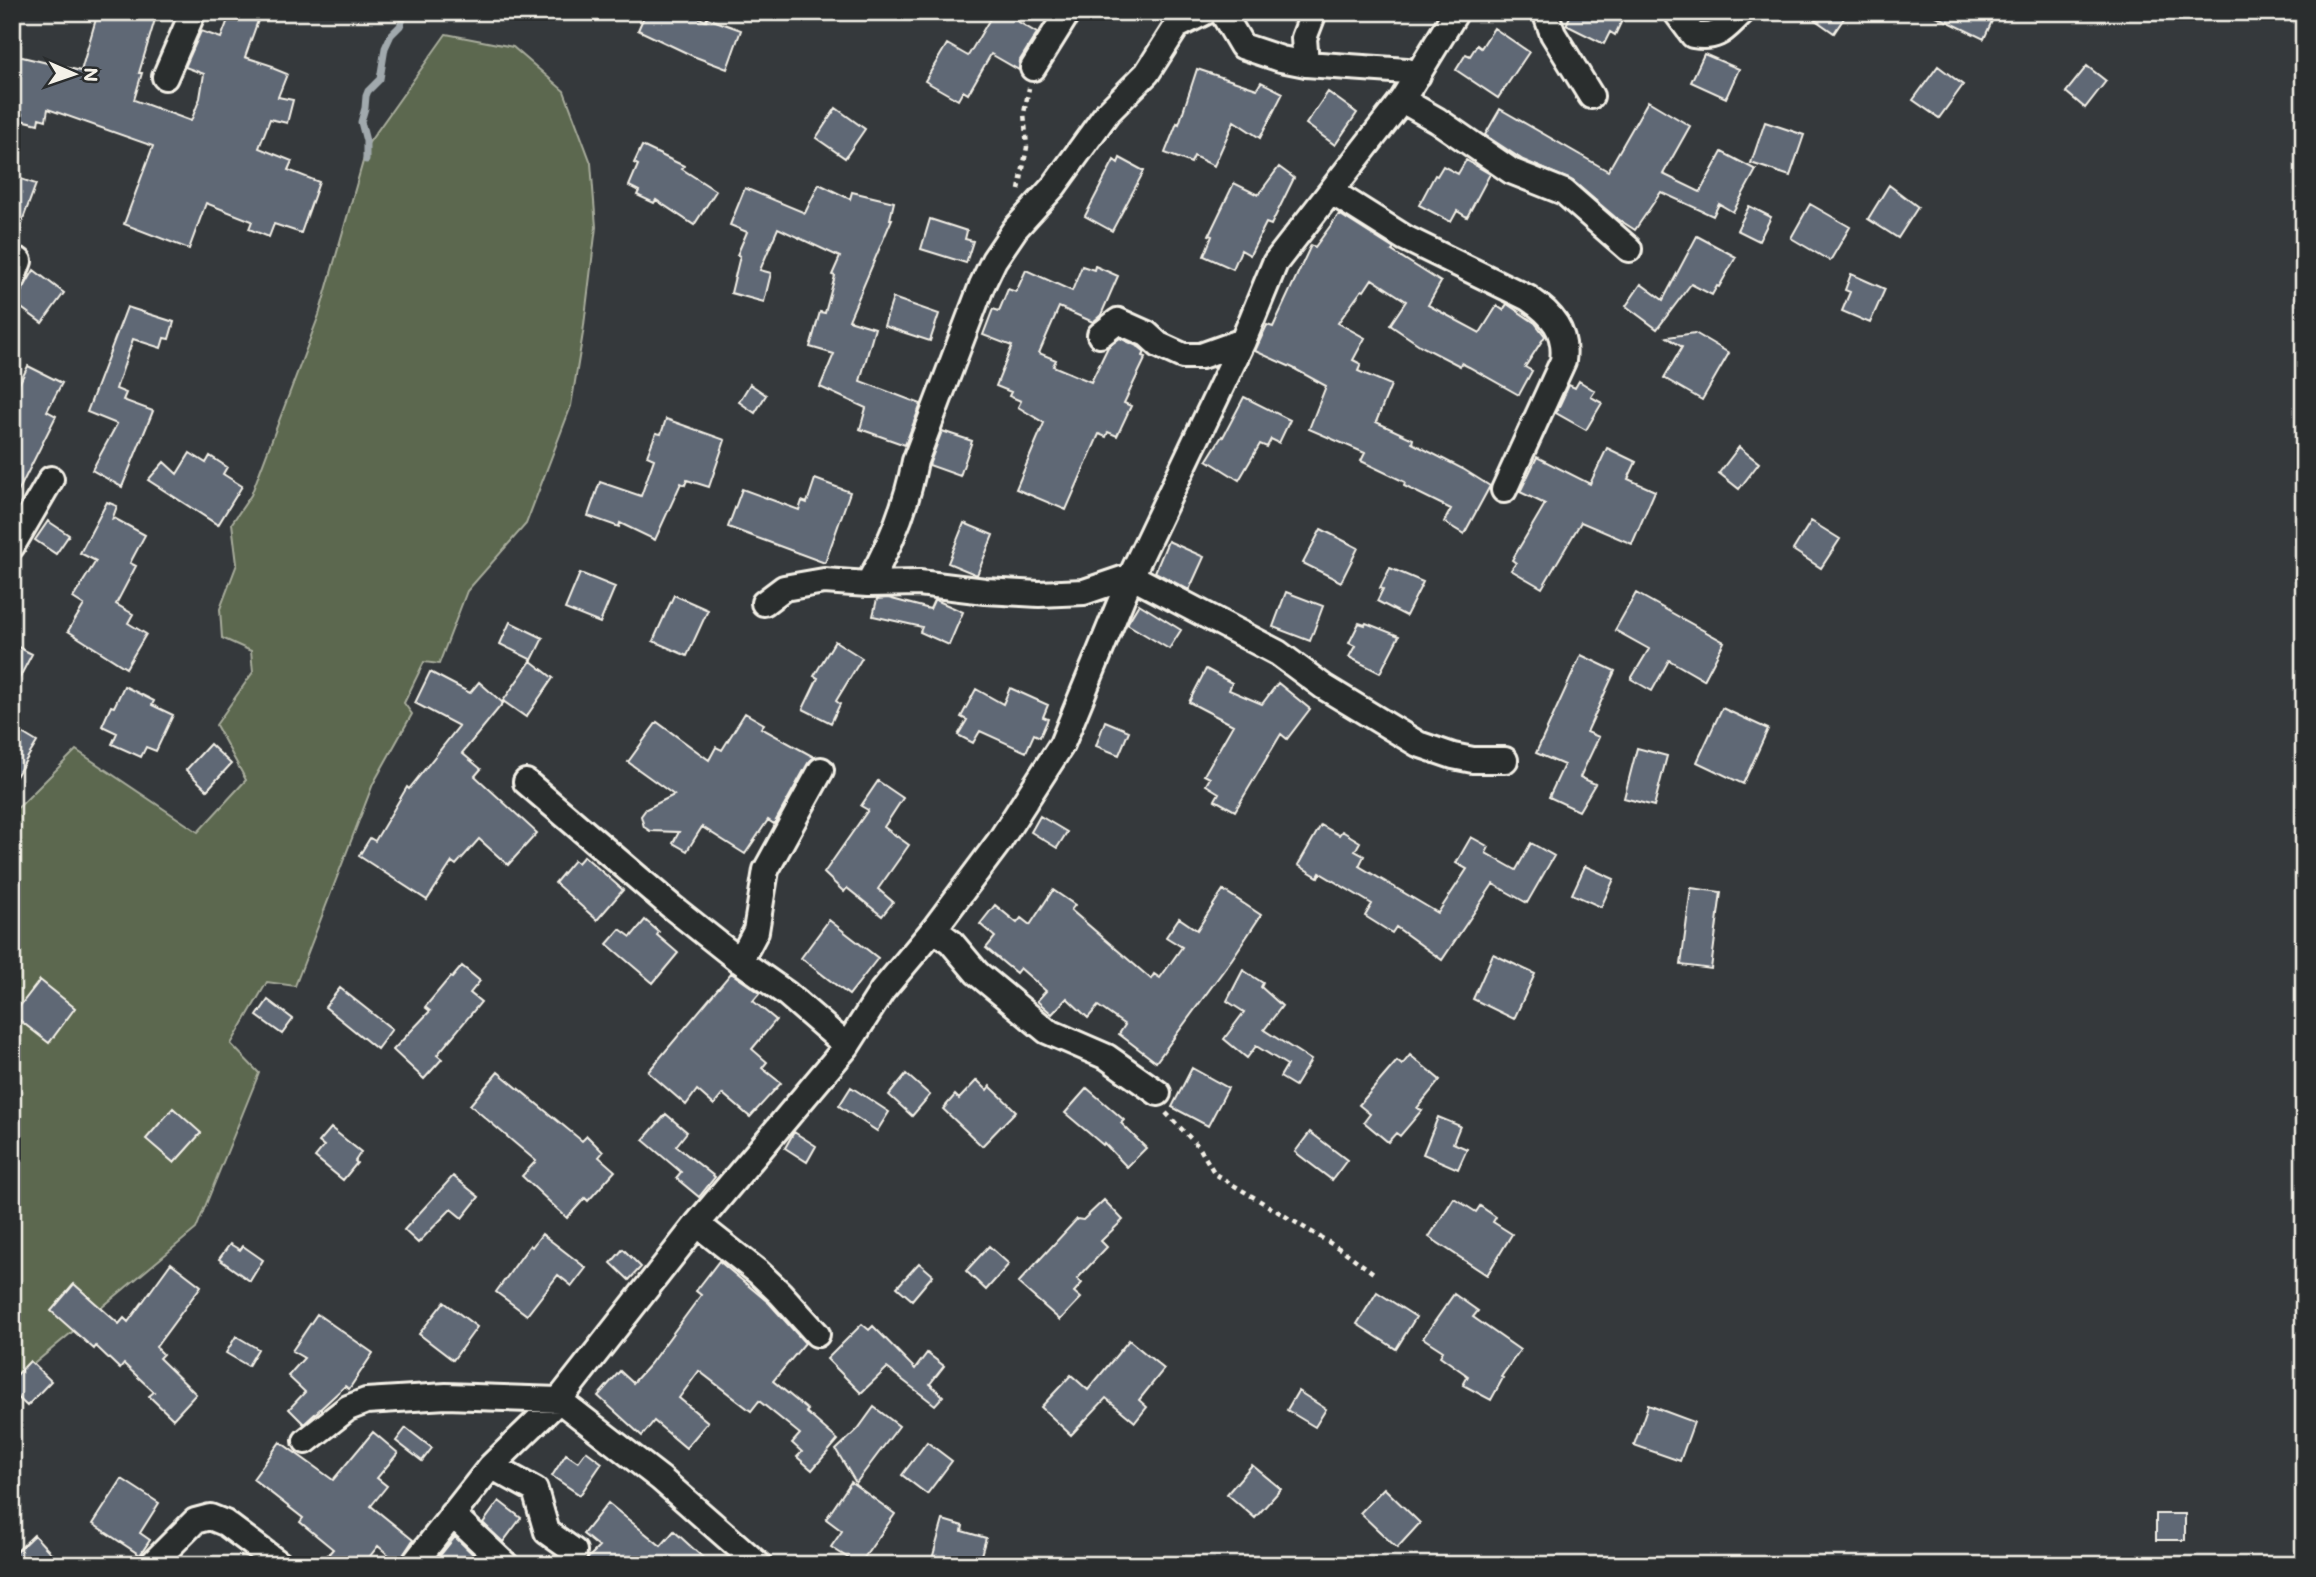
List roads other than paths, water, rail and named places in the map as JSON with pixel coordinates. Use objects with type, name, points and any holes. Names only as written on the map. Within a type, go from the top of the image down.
[{"type":"street","points":[[165,77],[193,12]]},
{"type":"street","points":[[1032,68],[1068,12]]},
{"type":"street","points":[[868,583],[885,555],[911,483],[915,461],[994,260],[1015,229],[1054,186],[1107,113],[1147,73],[1177,26],[1205,12]]},
{"type":"street","points":[[1222,12],[1242,46],[1281,59],[1306,64],[1407,71],[1418,75]]},
{"type":"street","points":[[1306,64],[1304,38],[1314,12]]},
{"type":"street","points":[[413,1565],[491,1466],[559,1400],[697,1224],[847,1046],[882,991],[934,929],[999,842],[1062,744],[1131,576],[1243,341],[1275,263],[1402,100],[1456,12]]},
{"type":"street","points":[[1545,12],[1553,34],[1591,96]]},
{"type":"street","points":[[1676,12],[1693,35],[1706,37],[1718,34],[1742,12]]},
{"type":"street","points":[[1402,100],[1437,120],[1511,171],[1564,192],[1629,249]]},
{"type":"street","points":[[1332,191],[1405,238],[1528,298],[1546,310],[1559,328],[1565,349],[1563,361],[1504,490]]},
{"type":"street","points":[[1100,335],[1118,321],[1147,334],[1159,345],[1184,356],[1201,356],[1243,341]]},
{"type":"street","points":[[12,546],[51,479]]},
{"type":"street","points":[[764,603],[784,588],[824,580],[919,583],[1039,594],[1084,592],[1131,576],[1278,653],[1324,687],[1418,744],[1473,760],[1505,760]]},
{"type":"street","points":[[740,961],[756,931],[766,870],[821,770]]},
{"type":"street","points":[[526,782],[740,961],[787,994],[847,1046]]},
{"type":"street","points":[[934,929],[951,942],[977,973],[1047,1031],[1107,1057],[1158,1093]]},
{"type":"street","points":[[697,1224],[758,1272],[817,1334]]},
{"type":"street","points":[[306,1441],[348,1408],[366,1401],[446,1396],[559,1400],[661,1479],[759,1565]]},
{"type":"street","points":[[491,1466],[535,1490],[547,1532],[574,1551],[573,1565]]},
{"type":"street","points":[[452,1514],[506,1565]]},
{"type":"street","points":[[151,1565],[195,1521],[210,1517],[225,1523],[281,1565]]},
{"type":"waterway","points":[[366,160],[366,141],[361,122],[366,96],[380,79],[385,48],[406,12]]}]
